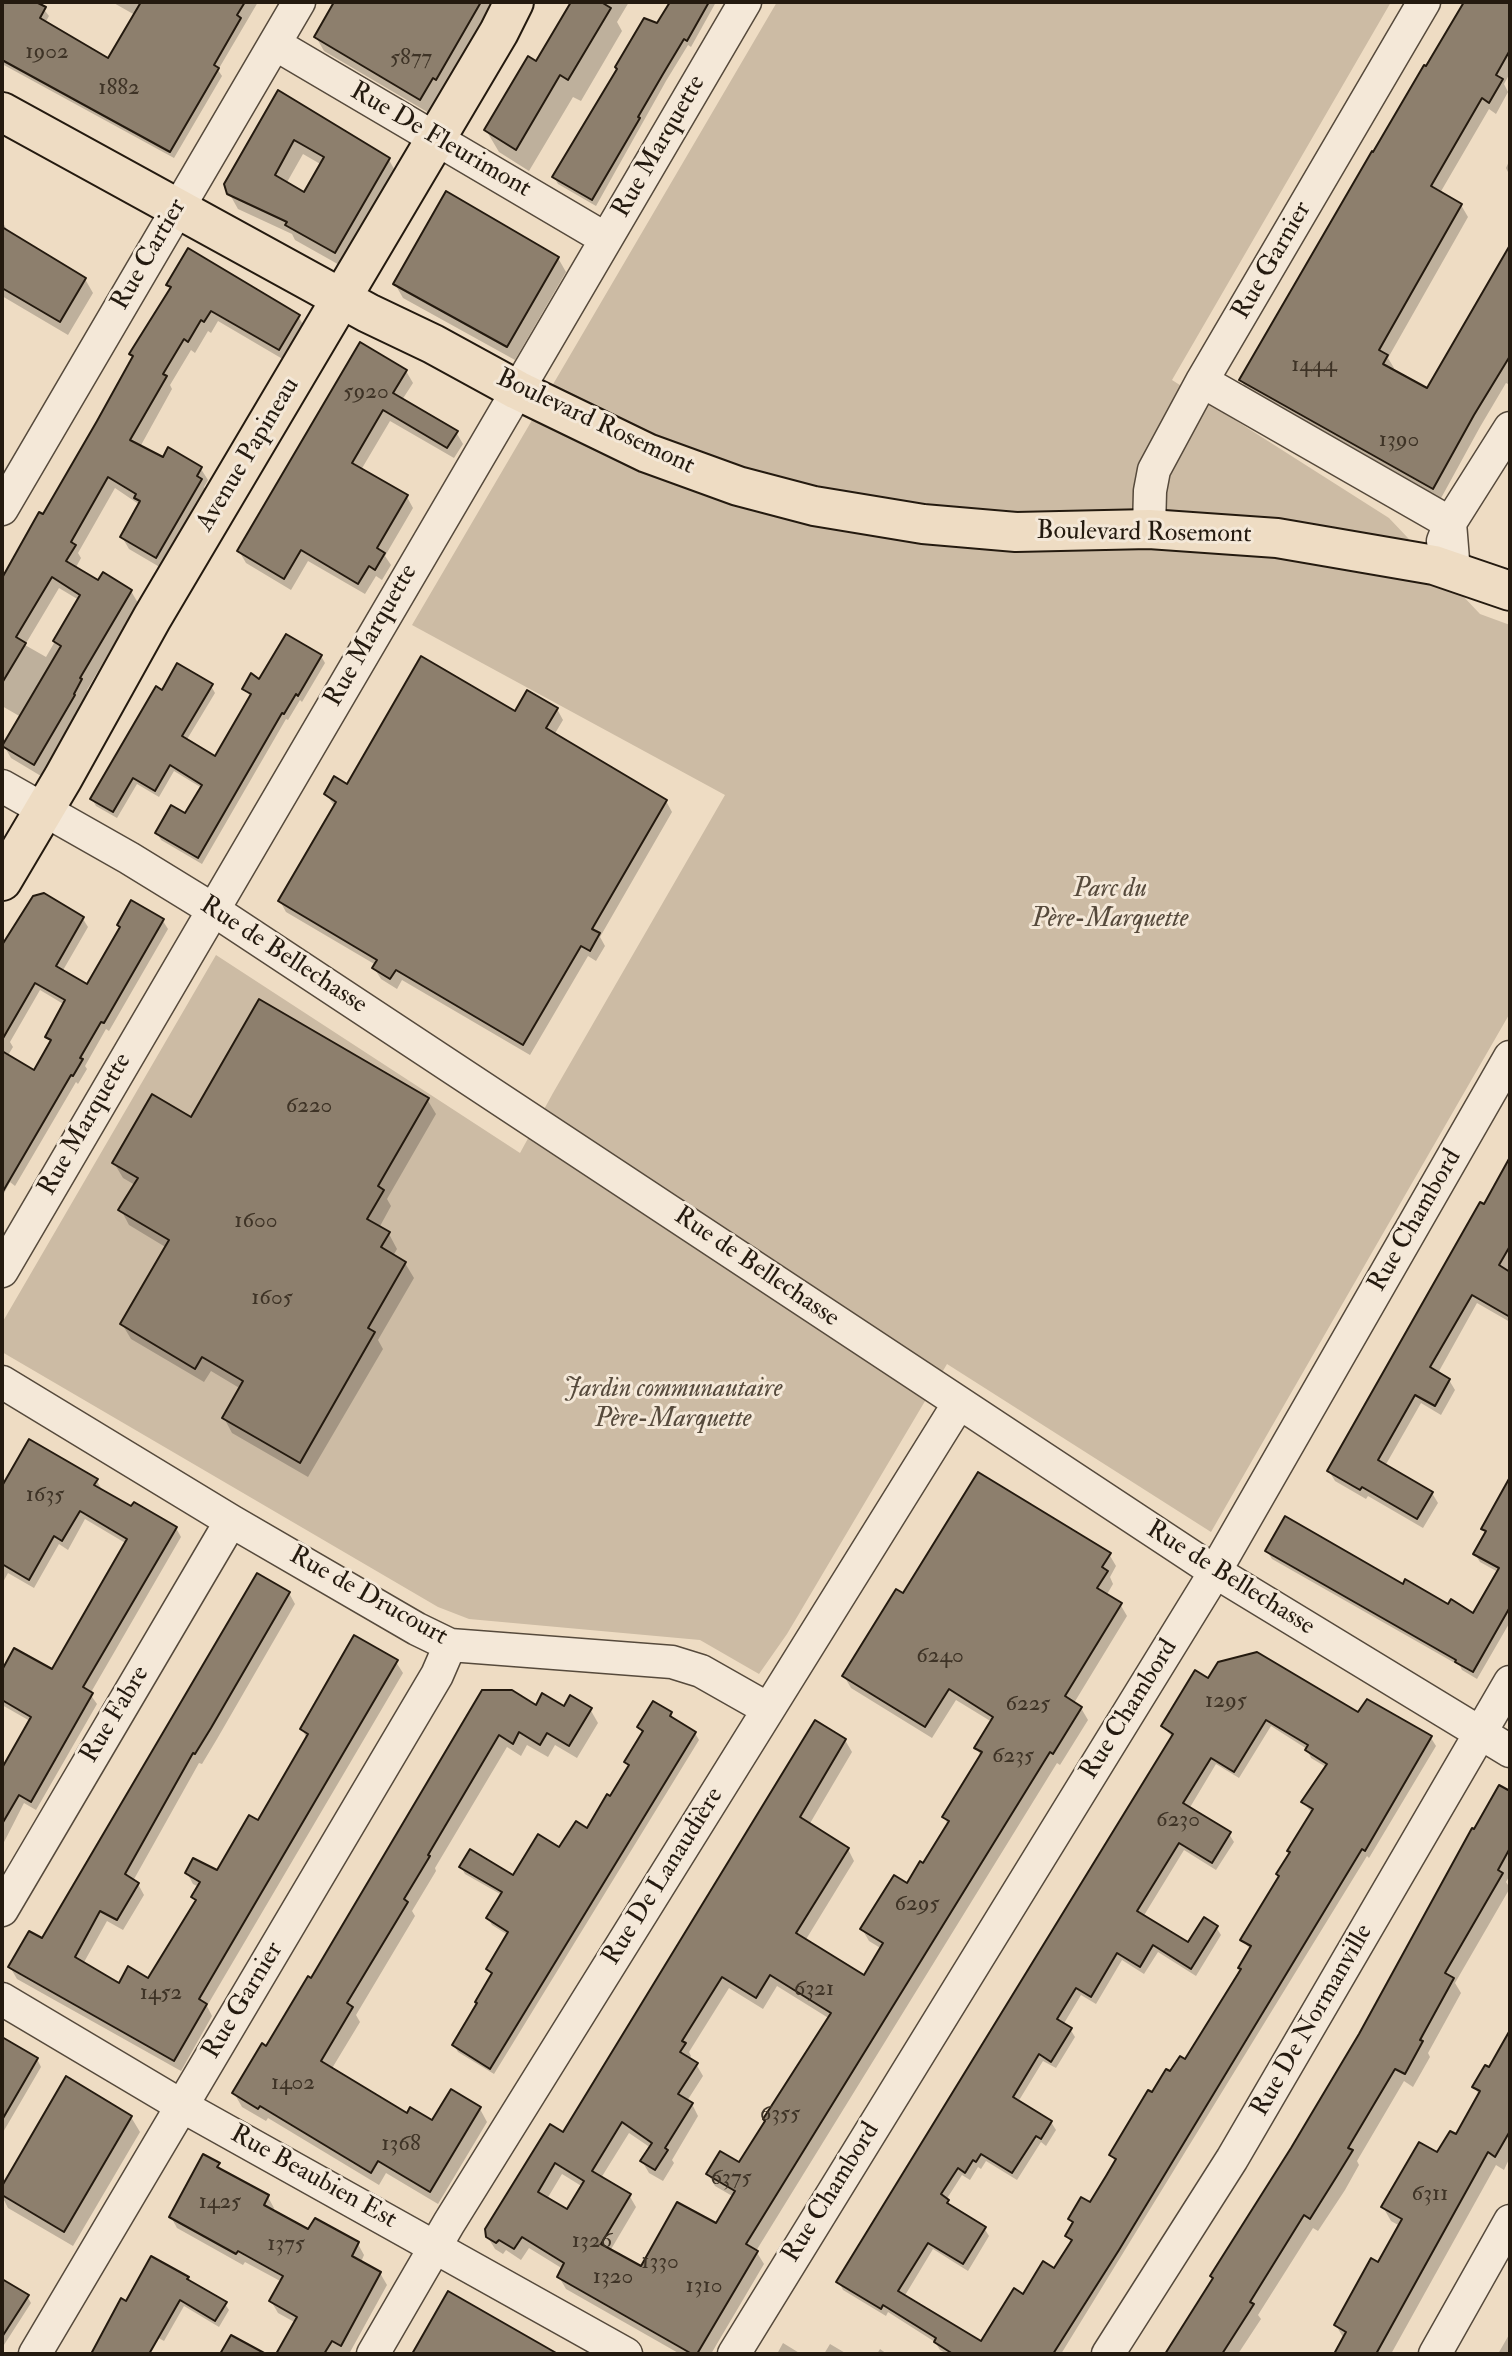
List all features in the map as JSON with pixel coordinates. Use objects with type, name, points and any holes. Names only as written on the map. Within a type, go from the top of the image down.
[{"type":"main road","name":"Avenue Papineau","points":[[2,881],[152,618],[511,12]]},
{"type":"main road","name":"Boulevard Rosemont","points":[[2,113],[342,299],[517,390],[647,453],[738,486],[814,506],[923,524],[1016,531],[1149,529],[1277,538],[1444,569],[1510,591]]},
{"type":"street","name":"Rue Cartier","points":[[2,509],[299,2]]},
{"type":"street","name":"Rue Marquette","points":[[2,1270],[745,2]]},
{"type":"street","name":"Rue Garnier","points":[[1149,529],[1150,491],[1154,470],[1202,382],[1424,2]]},
{"type":"street","name":"Rue De Fleurimont","points":[[275,44],[437,137],[606,239]]},
{"type":"street","points":[[1202,382],[1450,523]]},
{"type":"street","points":[[1444,569],[1450,523],[1510,428]]},
{"type":"street","name":"Rue de Bellechasse","points":[[2,786],[212,909],[1214,1571],[1510,1751]]},
{"type":"street","name":"Rue Chambord","points":[[734,2354],[1214,1571],[1510,1057]]},
{"type":"street","name":"Rue de Drucourt","points":[[2,1382],[231,1521],[417,1629],[450,1645],[672,1661],[701,1671],[768,1709]]},
{"type":"street","name":"Rue De Lanaudière","points":[[373,2354],[435,2246],[959,1403]]},
{"type":"street","name":"Rue Fabre","points":[[2,1910],[231,1521]]},
{"type":"street","name":"Rue Garnier","points":[[34,2354],[440,1671],[450,1645]]},
{"type":"street","name":"Rue De Normanville","points":[[1108,2354],[1232,2159],[1510,1682]]},
{"type":"street","name":"Rue Beaubien Est","points":[[2,1999],[182,2106],[626,2354]]},
{"type":"street","points":[[1435,2354],[1510,2221]]},
{"type":"green space","name":"Parc du Père-Marquette","points":[[777,2],[1391,2],[1172,380],[1389,518],[1480,614],[1510,625],[1510,1013],[1211,1532],[947,1364],[787,1634],[759,1674],[700,1640],[469,1619],[438,1607],[2,1352],[2,1323],[216,955],[520,1153],[725,795],[412,625]]},
{"type":"building","points":[[2,2],[36,2],[46,7],[40,18],[108,58],[141,2],[245,2],[237,15],[241,18],[214,65],[219,68],[170,152],[2,60]]},
{"type":"building","points":[[334,2],[481,2],[436,80],[433,78],[420,100],[314,37]]},
{"type":"building","points":[[571,2],[601,2],[611,8],[568,80],[560,75],[516,150],[484,130],[528,56],[536,61]]},
{"type":"building","points":[[670,2],[709,2],[687,41],[684,39],[663,74],[592,200],[552,177],[617,69],[615,67],[644,18],[657,23]]},
{"type":"building","points":[[1464,2],[1510,2],[1510,50],[1496,75],[1503,79],[1489,103],[1482,98],[1431,186],[1462,204],[1379,350],[1388,355],[1383,364],[1427,388],[1510,245],[1510,356],[1433,489],[1239,380],[1372,151]]},
{"type":"building","points":[[278,90],[390,158],[335,253],[285,225],[287,222],[227,194],[224,184]],"holes":[[[294,140],[324,157],[304,192],[275,175]]]},
{"type":"building","points":[[446,191],[559,257],[507,347],[393,284]]},
{"type":"building","points":[[2,227],[86,278],[60,322],[2,288]]},
{"type":"building","points":[[188,248],[300,315],[279,350],[211,311],[204,322],[201,320],[188,342],[184,339],[163,374],[167,376],[130,440],[163,457],[168,447],[202,467],[197,476],[202,479],[156,558],[120,537],[140,501],[134,498],[136,494],[108,477],[71,542],[76,545],[66,561],[98,580],[103,572],[132,590],[80,678],[82,679],[75,695],[34,765],[2,746],[61,646],[53,641],[80,595],[52,577],[16,637],[26,643],[2,683],[2,578],[39,512],[43,514],[97,421],[133,356],[129,354],[171,287],[166,285]]},
{"type":"building","points":[[360,342],[407,370],[393,393],[458,431],[447,448],[383,410],[352,463],[408,495],[377,548],[385,553],[375,570],[369,566],[358,584],[301,550],[284,579],[237,551]]},
{"type":"building","points":[[286,634],[322,655],[298,696],[296,694],[284,714],[282,713],[198,858],[155,833],[171,805],[185,813],[202,785],[170,765],[155,791],[133,778],[113,812],[90,799],[156,686],[162,690],[177,663],[213,684],[182,736],[215,756],[251,694],[242,689],[251,673],[259,679]]},
{"type":"building","points":[[421,656],[515,711],[527,690],[558,708],[546,728],[667,800],[592,929],[600,933],[590,951],[581,946],[523,1045],[396,970],[390,979],[372,968],[377,960],[278,901],[336,802],[324,794],[334,776],[347,784]]},
{"type":"building","points":[[44,893],[84,917],[56,966],[87,984],[120,927],[117,925],[131,900],[164,919],[2,1193],[2,1051],[34,1070],[51,1040],[45,1037],[65,1000],[35,983],[2,1040],[2,945],[33,896]]},
{"type":"building","points":[[259,999],[429,1098],[378,1186],[384,1190],[367,1219],[390,1232],[381,1247],[406,1262],[368,1328],[375,1332],[300,1463],[222,1418],[243,1381],[202,1357],[195,1369],[120,1324],[169,1240],[118,1210],[138,1178],[112,1163],[152,1094],[191,1117]]},
{"type":"building","points":[[1510,1157],[1510,1246],[1499,1265],[1510,1272],[1510,1317],[1472,1295],[1430,1367],[1450,1379],[1435,1406],[1415,1395],[1378,1460],[1433,1492],[1417,1519],[1362,1487],[1360,1490],[1327,1471],[1480,1202],[1484,1204]]},
{"type":"building","points":[[29,1439],[98,1479],[94,1485],[131,1506],[134,1502],[177,1527],[83,1687],[93,1693],[31,1802],[19,1795],[2,1824],[2,1768],[31,1717],[2,1700],[2,1670],[14,1648],[52,1669],[127,1539],[80,1511],[62,1541],[54,1536],[29,1580],[2,1564],[2,1486]]},
{"type":"building","points":[[978,1472],[1111,1553],[1102,1567],[1108,1571],[1097,1588],[1122,1603],[1065,1696],[1082,1707],[1053,1754],[1050,1752],[746,2244],[758,2251],[697,2354],[692,2354],[557,2277],[564,2263],[522,2237],[514,2249],[499,2240],[496,2243],[486,2237],[485,2229],[550,2124],[563,2132],[815,1720],[846,1739],[800,1817],[849,1848],[796,1933],[864,1975],[883,1943],[860,1929],[894,1875],[907,1883],[920,1861],[923,1863],[949,1821],[942,1817],[982,1752],[974,1748],[993,1717],[949,1689],[925,1727],[842,1676],[896,1589],[903,1593]],"holes":[[[770,1975],[831,2013],[763,2119],[765,2121],[739,2162],[720,2151],[706,2174],[735,2191],[716,2223],[677,2202],[641,2266],[601,2244],[631,2194],[592,2171],[622,2122],[652,2143],[640,2161],[655,2170],[668,2150],[665,2148],[693,2103],[678,2094],[698,2063],[680,2052],[686,2043],[682,2041],[722,1977],[756,1998]],[[555,2163],[584,2181],[567,2209],[538,2192]]]},
{"type":"building","points":[[1510,1477],[1510,1607],[1473,1672],[1265,1551],[1285,1516],[1403,1584],[1405,1579],[1448,1604],[1451,1599],[1473,1613],[1499,1568],[1473,1554],[1486,1531],[1481,1529]]},
{"type":"building","points":[[257,1573],[290,1592],[211,1728],[195,1754],[193,1753],[125,1874],[139,1883],[117,1920],[100,1911],[75,1957],[119,1983],[128,1966],[148,1978],[196,1900],[191,1897],[200,1882],[185,1873],[193,1858],[217,1870],[249,1815],[258,1820],[308,1734],[300,1729],[354,1635],[398,1660],[199,1999],[207,2004],[174,2061],[8,1967],[29,1931],[42,1938]]},
{"type":"building","points":[[1257,1652],[1358,1712],[1367,1699],[1432,1736],[1365,1851],[1362,1849],[1053,2354],[953,2354],[934,2342],[936,2338],[883,2305],[881,2309],[836,2282],[1173,1734],[1161,1726],[1195,1670],[1208,1678],[1218,1662]],"holes":[[[1266,1720],[1308,1745],[1305,1750],[1327,1764],[1301,1802],[1313,1809],[1287,1851],[1290,1852],[1276,1874],[1279,1876],[1240,1940],[1251,1946],[1238,1968],[1241,1969],[1185,2059],[1180,2056],[1170,2071],[1166,2069],[1152,2092],[1148,2090],[1109,2155],[1116,2159],[1090,2202],[1081,2197],[1068,2219],[1073,2222],[1065,2236],[1072,2240],[1054,2268],[1043,2261],[1023,2294],[1014,2288],[981,2341],[898,2291],[928,2243],[963,2264],[986,2227],[947,2203],[949,2200],[941,2194],[958,2168],[965,2173],[973,2160],[976,2162],[981,2154],[1012,2173],[1036,2136],[1041,2139],[1052,2121],[1013,2097],[1039,2054],[1051,2062],[1072,2028],[1057,2019],[1076,1988],[1091,1997],[1117,1953],[1140,1967],[1153,1945],[1191,1969],[1218,1926],[1204,1917],[1188,1942],[1137,1911],[1179,1843],[1212,1863],[1231,1832],[1183,1803],[1211,1758],[1234,1772]]]},
{"type":"building","points":[[482,1690],[512,1690],[536,1705],[542,1693],[564,1706],[570,1695],[592,1708],[569,1746],[547,1733],[540,1745],[519,1732],[513,1744],[499,1735],[404,1899],[408,1902],[347,2003],[353,2007],[321,2061],[407,2113],[410,2107],[432,2120],[451,2089],[481,2107],[430,2192],[378,2161],[371,2173],[260,2106],[258,2109],[232,2093],[262,2043],[266,2046],[308,1976],[311,1978]]},
{"type":"building","points":[[653,1701],[672,1712],[670,1716],[696,1732],[490,2069],[452,2045],[492,1973],[486,1969],[508,1932],[486,1918],[502,1892],[459,1867],[470,1849],[513,1875],[538,1834],[559,1847],[576,1821],[587,1828],[607,1794],[610,1796],[629,1765],[624,1762],[643,1731],[637,1727]]},
{"type":"building","points":[[1499,1785],[1510,1791],[1510,1848],[1498,1870],[1503,1873],[1445,1973],[1454,1978],[1405,2074],[1395,2069],[1348,2148],[1353,2150],[1310,2219],[1304,2215],[1250,2302],[1254,2304],[1222,2354],[1165,2354],[1359,2034],[1472,1828],[1474,1829]]},
{"type":"building","points":[[1510,2030],[1510,2131],[1495,2157],[1488,2152],[1376,2354],[1334,2354],[1346,2332],[1334,2325],[1371,2258],[1378,2262],[1402,2219],[1381,2207],[1419,2142],[1437,2152],[1450,2131],[1456,2134],[1480,2091],[1472,2087],[1485,2065],[1489,2067]]},
{"type":"building","points":[[2,2037],[38,2058],[2,2120]]},
{"type":"building","points":[[66,2076],[132,2116],[64,2232],[2,2195],[2,2186]]},
{"type":"building","points":[[203,2154],[220,2163],[217,2167],[269,2195],[264,2205],[308,2229],[315,2218],[359,2242],[352,2256],[381,2272],[341,2346],[332,2341],[324,2354],[276,2354],[297,2317],[269,2301],[283,2276],[169,2217]]},
{"type":"building","points":[[151,2256],[227,2302],[215,2321],[180,2300],[149,2354],[91,2354],[121,2298],[126,2301]]},
{"type":"building","points":[[2,2279],[29,2295],[2,2337]]},
{"type":"building","points":[[448,2291],[523,2334],[558,2354],[412,2354]]},
{"type":"building","points":[[231,2335],[266,2354],[220,2354]]},
{"type":"park label","name":"Jardin communautaire Père-Marquette","points":[[673,1405]]}]
